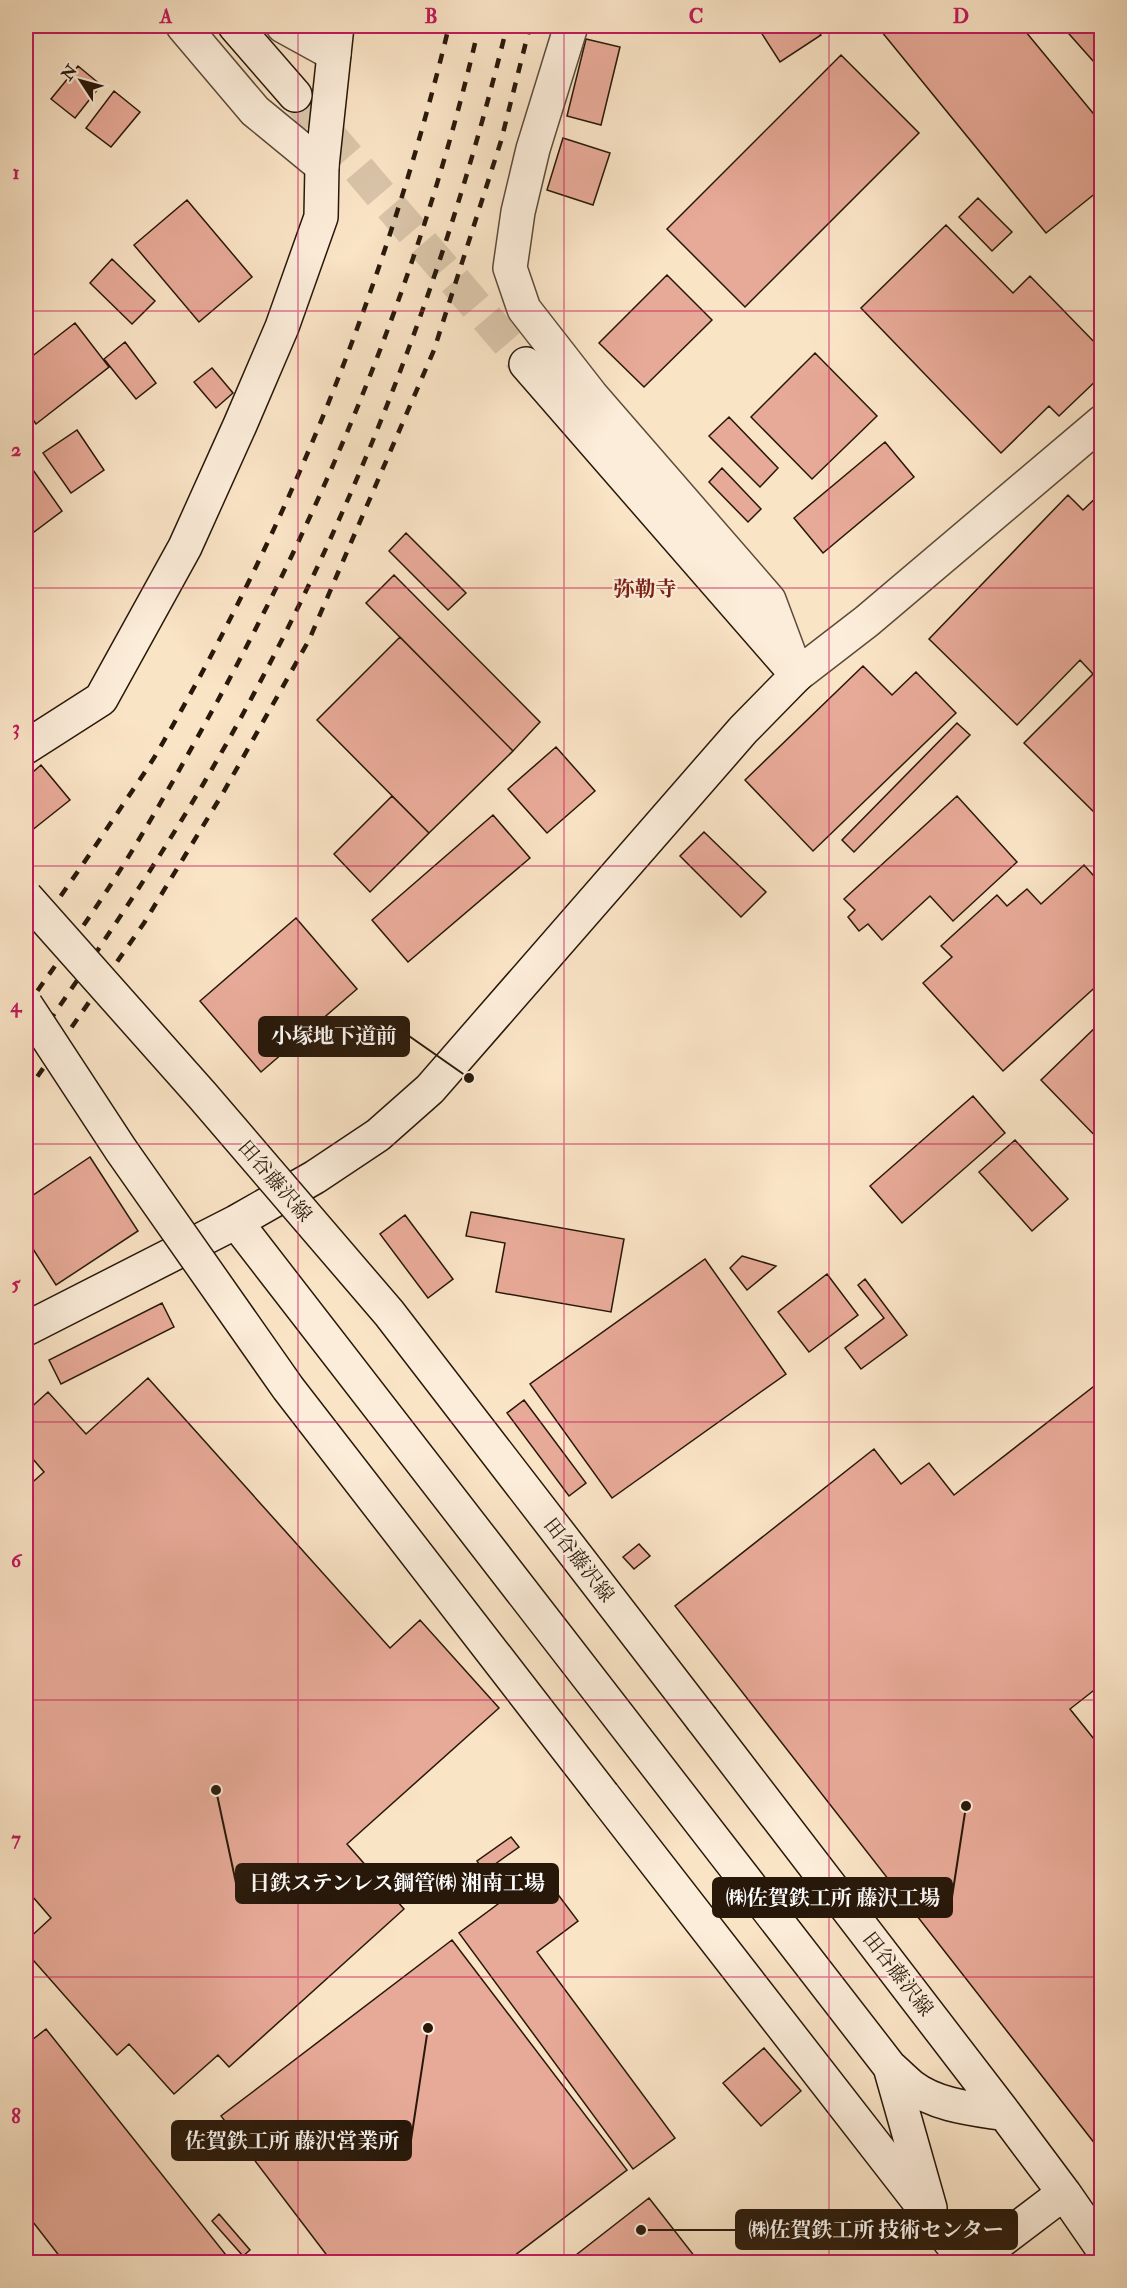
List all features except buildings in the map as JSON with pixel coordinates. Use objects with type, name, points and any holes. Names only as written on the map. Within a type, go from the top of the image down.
[{"type":"street","points":[[183,26],[255,111],[322,166]]},
{"type":"street","points":[[235,26],[295,95]]},
{"type":"street","points":[[26,747],[101,699],[185,547],[282,327],[321,217],[322,166],[336,40],[283,26]]},
{"type":"street","points":[[571,26],[533,149],[518,212],[510,268],[524,309],[584,386],[769,600],[797,675]]},
{"type":"street","points":[[526,364],[797,675]]},
{"type":"street","points":[[26,1329],[236,1222],[315,1177],[369,1141],[430,1089],[743,730],[797,675],[867,621],[1101,422]]},
{"type":"street","name":"田谷藤沢線","points":[[26,897],[202,1095],[389,1313],[1005,2114],[1064,2193],[1101,2248]]},
{"type":"street","points":[[26,1005],[121,1150],[288,1388],[966,2262]]},
{"type":"street","points":[[236,1222],[890,2067],[913,2087],[937,2099],[964,2107],[1005,2114]]},
{"type":"street","points":[[890,2067],[935,2224]]},
{"type":"street","points":[[973,2262],[1064,2193]]},
{"type":"tunnel","points":[[295,95],[526,364]]},
{"type":"railway","points":[[26,945],[99,841],[158,751],[251,578],[292,489],[365,307],[424,121],[449,26]]},
{"type":"railway","points":[[26,1007],[95,909],[148,824],[217,702],[299,540],[337,457],[403,287],[432,201],[479,26]]},
{"type":"railway","points":[[26,1055],[163,851],[255,692],[301,601],[344,509],[419,319],[452,222],[507,26]]},
{"type":"railway","points":[[26,1093],[144,923],[223,793],[309,640],[434,350],[501,141],[530,26]]},
{"type":"place","name":"小塚地下道前","points":[[469,1078]]},
{"type":"place","name":"日鉄ステンレス鋼管㈱ 湘南工場","points":[[216,1790]]},
{"type":"place","name":"㈱佐賀鉄工所 藤沢工場","points":[[966,1806]]},
{"type":"place","name":"佐賀鉄工所 藤沢営業所","points":[[428,2028]]},
{"type":"place","name":"㈱佐賀鉄工所 技術センター","points":[[641,2230]]},
{"type":"district","name":"弥勒寺","points":[[645,589]]}]
